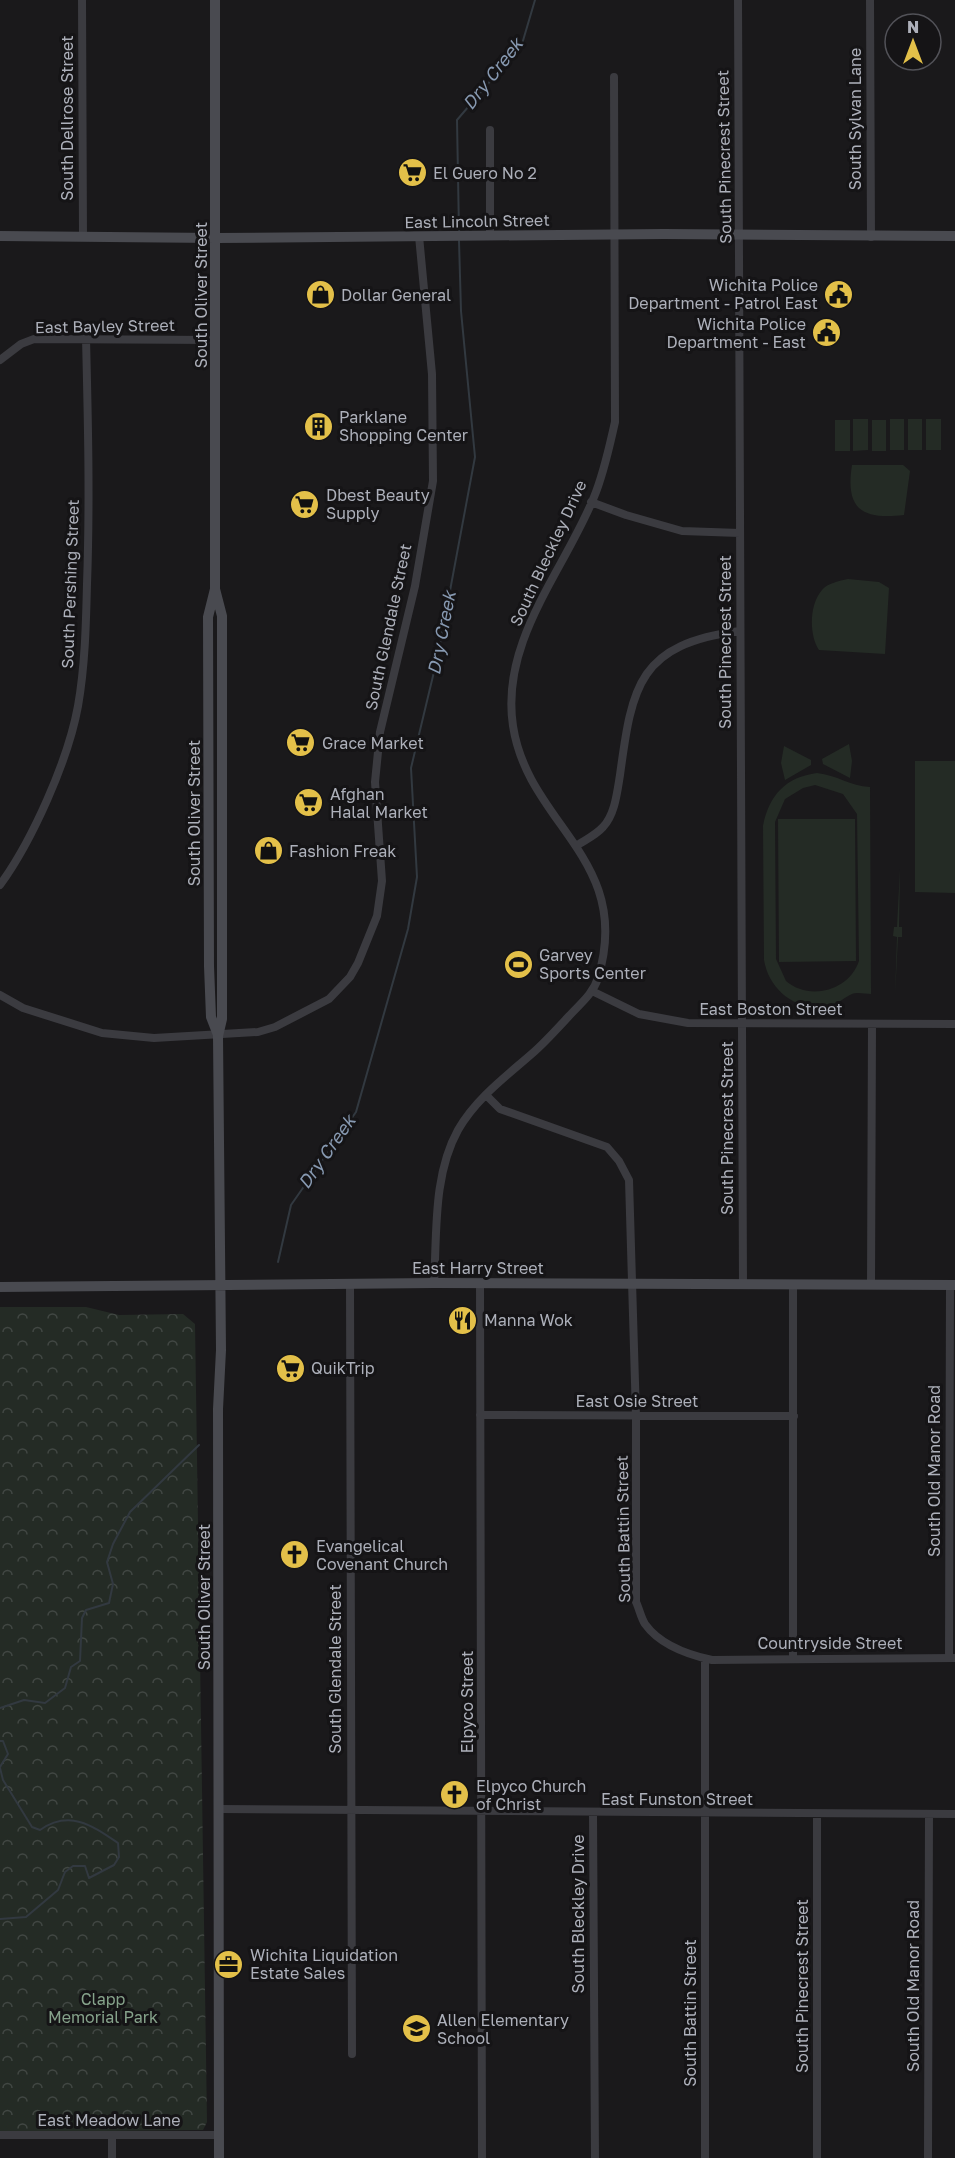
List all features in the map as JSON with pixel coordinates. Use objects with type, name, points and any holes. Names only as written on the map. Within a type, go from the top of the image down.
[{"type":"main road","name":"South Oliver Street","points":[[215,0],[215,589],[208,617],[209,966],[211,1017],[218,1036],[220,1285],[218,1409],[219,2158]]},
{"type":"main road","name":"East Lincoln Street","points":[[0,236],[216,238],[474,235],[955,236]]},
{"type":"main road","name":"East Harry Street","points":[[0,1287],[434,1282],[631,1285],[953,1285]]},
{"type":"street","name":"South Dellrose Street","points":[[82,0],[83,237]]},
{"type":"street","name":"South Pinecrest Street","points":[[738,0],[742,1285]]},
{"type":"street","name":"South Sylvan Lane","points":[[870,0],[871,237]]},
{"type":"street","name":"South Bleckley Drive","points":[[434,1282],[441,1174],[458,1130],[486,1095],[538,1049],[592,991],[606,942],[603,897],[576,846],[524,770],[512,724],[512,678],[525,635],[547,586],[591,502],[607,459],[615,422],[614,77]]},
{"type":"street","points":[[490,130],[490,235]]},
{"type":"street","name":"South Glendale Street","points":[[218,1036],[275,1028],[329,999],[350,976],[358,963],[369,941],[379,906],[382,855],[375,782],[377,755],[415,586],[433,481],[432,374],[419,236]]},
{"type":"street","name":"South Pershing Street","points":[[0,885],[11,870],[41,813],[77,709],[85,648],[89,530],[86,338]]},
{"type":"street","name":"East Bayley Street","points":[[0,360],[21,344],[34,339],[216,340]]},
{"type":"street","points":[[591,502],[682,531],[740,533]]},
{"type":"street","points":[[576,846],[603,827],[616,802],[628,714],[640,680],[666,654],[704,636],[740,631]]},
{"type":"street","name":"East Boston Street","points":[[592,991],[639,1014],[688,1023],[955,1024]]},
{"type":"street","points":[[0,994],[23,1008],[102,1033],[154,1038],[218,1036]]},
{"type":"street","points":[[871,1285],[872,1025]]},
{"type":"street","name":"South Battin Street","points":[[486,1095],[500,1109],[607,1147],[619,1161],[629,1180],[636,1416],[636,1602],[645,1624],[667,1643],[690,1656],[705,1659],[705,2158]]},
{"type":"street","name":"South Glendale Street","points":[[350,1283],[352,2054]]},
{"type":"street","name":"Elpyco Street","points":[[480,1283],[482,2158]]},
{"type":"street","points":[[793,1285],[793,1658]]},
{"type":"street","name":"South Old Manor Road","points":[[952,1658],[953,1285]]},
{"type":"street","name":"East Osie Street","points":[[480,1415],[794,1416]]},
{"type":"street","name":"Countryside Street","points":[[705,1659],[952,1658]]},
{"type":"street","name":"East Funston Street","points":[[219,1809],[481,1813],[955,1814]]},
{"type":"street","name":"South Bleckley Drive","points":[[593,1813],[595,2158]]},
{"type":"street","name":"South Pinecrest Street","points":[[817,1814],[817,2158]]},
{"type":"street","name":"South Old Manor Road","points":[[928,2158],[929,1814]]},
{"type":"street","name":"East Meadow Lane","points":[[0,2135],[219,2135]]},
{"type":"street","points":[[112,2135],[112,2158]]},
{"type":"green space","points":[[853,419],[868,419],[868,450],[853,451]]},
{"type":"green space","points":[[890,419],[904,419],[904,450],[890,450]]},
{"type":"green space","points":[[908,419],[922,419],[922,450],[908,450]]},
{"type":"green space","points":[[926,419],[941,419],[941,450],[926,450]]},
{"type":"green space","points":[[835,420],[850,420],[850,451],[835,451]]},
{"type":"green space","points":[[872,420],[886,420],[886,451],[872,451]]},
{"type":"green space","points":[[852,465],[903,465],[910,471],[904,515],[877,515],[867,513],[860,508],[851,492]]},
{"type":"green space","points":[[848,579],[879,582],[889,588],[885,654],[819,650],[816,644],[812,620],[818,596],[827,586]]},
{"type":"green space","points":[[849,744],[852,761],[850,778],[823,764],[822,759]]},
{"type":"green space","points":[[784,746],[811,760],[811,765],[785,780],[781,763]]},
{"type":"green space","points":[[915,761],[955,761],[955,893],[915,892]]},
{"type":"green space","points":[[824,774],[856,785],[870,787],[871,994],[854,993],[834,1004],[819,1007],[797,1003],[787,998],[772,981],[764,960],[763,826],[770,805],[781,789],[788,783],[806,775]],"holes":[[[815,785],[843,794],[857,814],[859,961],[847,980],[838,986],[827,990],[806,991],[786,981],[776,959],[775,822],[785,799],[803,788]]]},
{"type":"green space","points":[[778,819],[855,819],[856,961],[779,962]]},
{"type":"green space","points":[[900,869],[899,927],[902,927],[902,937],[898,937],[895,996],[897,937],[893,936],[894,927],[897,927]]},
{"type":"green space","name":"Clapp Memorial Park","points":[[0,1307],[86,1307],[119,1315],[183,1314],[195,1324],[207,2122],[203,2130],[0,2132]]},
{"type":"waterway","name":"Dry Creek","points":[[459,232],[457,120],[522,44],[535,0]]},
{"type":"waterway","name":"Dry Creek","points":[[278,1262],[291,1205],[356,1112],[408,929],[417,877],[411,768],[438,655],[475,457],[461,311],[459,241]]},
{"type":"waterway","name":"Dry Creek","points":[[0,1708],[24,1700],[45,1703],[65,1688],[71,1667],[80,1661],[82,1618],[86,1610],[109,1603],[113,1584],[107,1562],[113,1544],[130,1512],[199,1445]]},
{"type":"waterway","name":"Dry Creek","points":[[0,1741],[3,1741],[8,1754],[0,1767]]},
{"type":"waterway","name":"Dry Creek","points":[[0,1768],[3,1780],[32,1827],[40,1830],[61,1821],[81,1822],[118,1843],[119,1857],[114,1865],[89,1878],[85,1866],[73,1866],[65,1872],[58,1890],[26,1917],[0,1919]]},
{"type":"place","name":"El Guero No 2","points":[[412,173]]},
{"type":"place","name":"Wichita Police Department - Patrol East","points":[[839,294]]},
{"type":"place","name":"Dollar General","points":[[320,295]]},
{"type":"place","name":"Wichita Police Department - East","points":[[827,333]]},
{"type":"place","name":"Parklane Shopping Center","points":[[318,426]]},
{"type":"place","name":"Dbest Beauty Supply","points":[[305,504]]},
{"type":"place","name":"Grace Market","points":[[301,743]]},
{"type":"place","name":"Afghan Halal Market","points":[[309,803]]},
{"type":"place","name":"Fashion Freak","points":[[268,851]]},
{"type":"place","name":"Garvey Sports Center","points":[[518,964]]},
{"type":"place","name":"Manna Wok","points":[[463,1320]]},
{"type":"place","name":"QuikTrip","points":[[290,1368]]},
{"type":"place","name":"Evangelical Covenant Church","points":[[295,1555]]},
{"type":"place","name":"Elpyco Church of Christ","points":[[455,1795]]},
{"type":"place","name":"Wichita Liquidation Estate Sales","points":[[229,1964]]},
{"type":"place","name":"Allen Elementary School","points":[[416,2029]]}]
